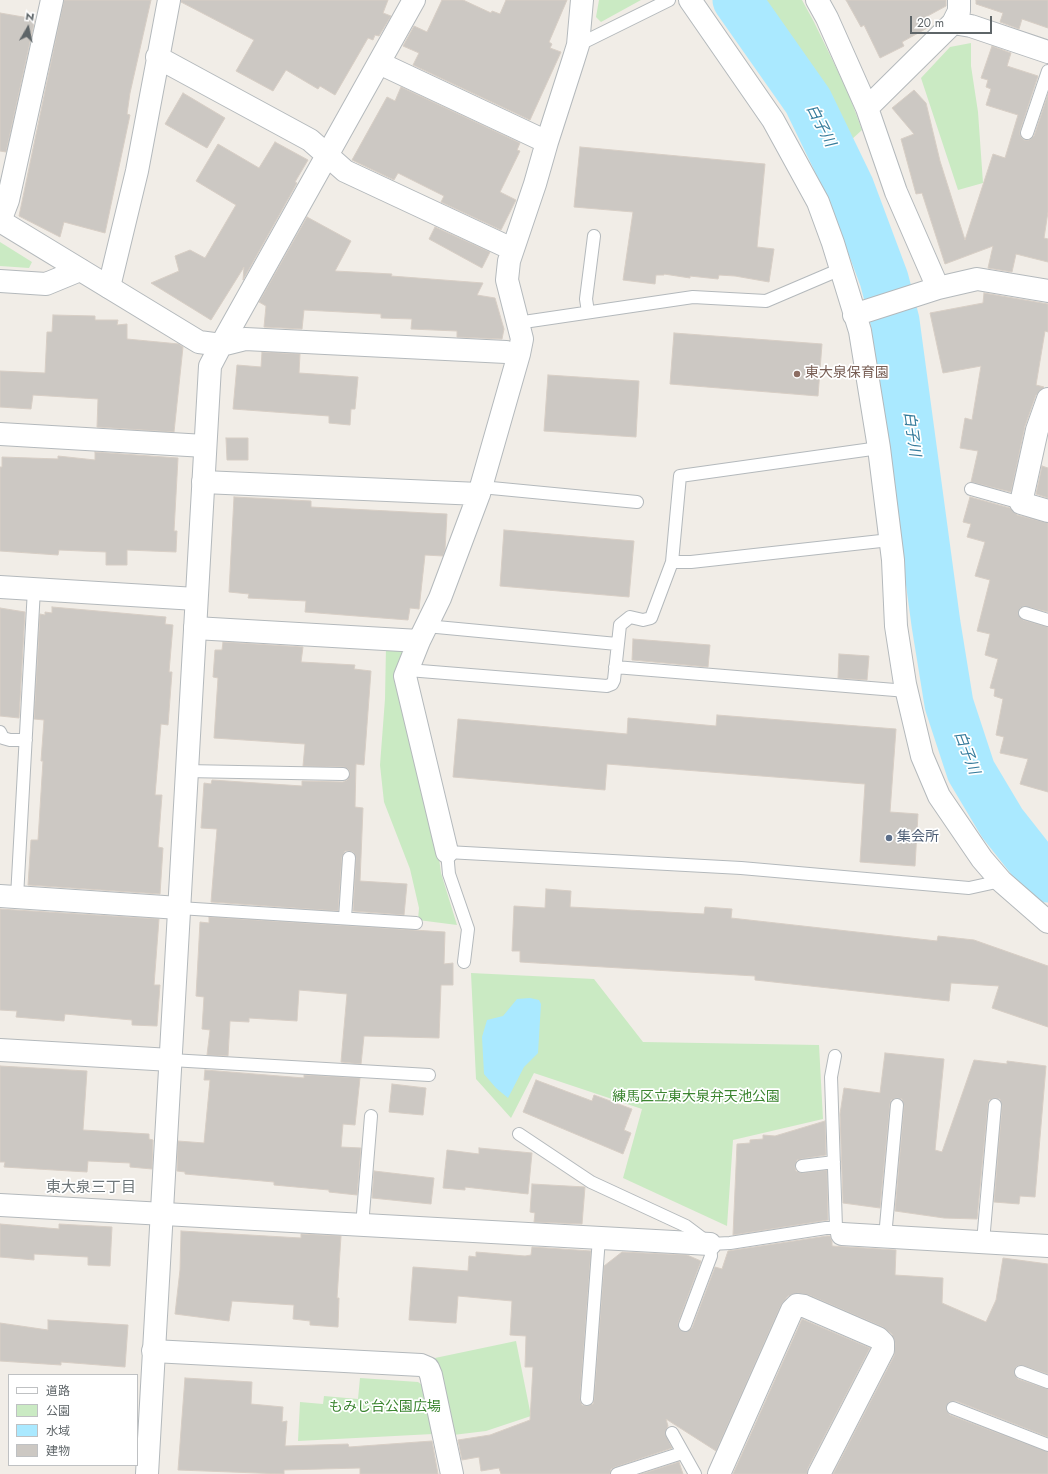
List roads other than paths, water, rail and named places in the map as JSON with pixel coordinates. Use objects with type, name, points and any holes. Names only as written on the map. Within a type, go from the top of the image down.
[{"type":"street","points":[[52,0],[8,200],[0,221],[199,342],[221,345],[245,339],[512,353]]},
{"type":"street","points":[[108,287],[137,171],[157,57],[169,0]]},
{"type":"street","points":[[146,1474],[210,366],[414,0]]},
{"type":"street","points":[[447,852],[405,676],[440,598],[480,490],[512,353],[522,339],[507,280],[509,261],[535,184],[578,45],[582,0]]},
{"type":"street","points":[[690,0],[773,120],[818,202],[840,269],[862,313],[860,331],[879,448],[890,540],[896,626],[907,691],[922,756],[939,796],[982,859],[1001,881],[1048,922]]},
{"type":"street","points":[[817,0],[827,18],[867,108],[896,192],[938,288]]},
{"type":"street","points":[[867,108],[953,22],[959,11],[959,0]]},
{"type":"street","points":[[953,22],[971,26],[1048,52]]},
{"type":"street","points":[[157,57],[310,140],[345,171],[512,249]]},
{"type":"street","points":[[379,63],[547,142]]},
{"type":"street","points":[[0,281],[46,284],[80,270]]},
{"type":"street","points":[[862,313],[938,288],[977,279],[1048,291]]},
{"type":"street","points":[[1048,399],[1037,430],[1021,503],[1048,511]]},
{"type":"street","points":[[0,434],[205,446]]},
{"type":"street","points":[[203,482],[480,490]]},
{"type":"street","points":[[0,587],[196,599]]},
{"type":"street","points":[[195,628],[423,634]]},
{"type":"street","points":[[8,897],[179,908]]},
{"type":"street","points":[[0,1050],[171,1060]]},
{"type":"street","points":[[0,1206],[710,1244]]},
{"type":"street","points":[[839,1231],[885,1237],[1048,1246]]},
{"type":"street","points":[[719,1474],[789,1317],[797,1305],[804,1306],[872,1335],[883,1342],[882,1350],[818,1474]]},
{"type":"street","points":[[153,1351],[421,1366],[428,1368],[431,1375],[452,1474]]},
{"type":"lane","points":[[578,45],[669,0]]},
{"type":"lane","points":[[1027,133],[1048,71]]},
{"type":"lane","points":[[588,312],[586,299],[594,236]]},
{"type":"lane","points":[[517,323],[693,297],[766,301],[840,269]]},
{"type":"lane","points":[[408,670],[607,686],[612,684],[614,680],[620,625],[630,617],[644,620],[651,618],[672,562],[680,476],[879,448]]},
{"type":"lane","points":[[480,490],[637,502]]},
{"type":"lane","points":[[971,490],[1021,503]]},
{"type":"lane","points":[[672,562],[691,562],[890,540]]},
{"type":"lane","points":[[8,897],[26,740],[34,589]]},
{"type":"lane","points":[[1025,613],[1048,620]]},
{"type":"lane","points":[[423,634],[618,644]]},
{"type":"lane","points":[[615,667],[907,691]]},
{"type":"lane","points":[[0,732],[3,738],[10,740],[26,740]]},
{"type":"lane","points":[[186,771],[342,774]]},
{"type":"lane","points":[[464,962],[468,929],[449,874],[447,852],[741,868],[969,888],[1001,881]]},
{"type":"lane","points":[[345,918],[349,858]]},
{"type":"lane","points":[[179,908],[416,923]]},
{"type":"lane","points":[[519,1134],[591,1182],[686,1226],[710,1244],[730,1243],[826,1228],[839,1231],[834,1162],[831,1077],[835,1056]]},
{"type":"lane","points":[[171,1060],[430,1074]]},
{"type":"lane","points":[[885,1237],[896,1105]]},
{"type":"lane","points":[[983,1242],[995,1105]]},
{"type":"lane","points":[[362,1226],[371,1116]]},
{"type":"lane","points":[[802,1166],[834,1162]]},
{"type":"lane","points":[[587,1399],[599,1238]]},
{"type":"lane","points":[[684,1325],[711,1256],[710,1244]]},
{"type":"lane","points":[[1021,1372],[1048,1382]]},
{"type":"lane","points":[[953,1408],[1048,1445]]},
{"type":"lane","points":[[672,1433],[695,1474]]},
{"type":"lane","points":[[617,1474],[682,1453]]},
{"type":"water","points":[[530,998],[539,1000],[541,1004],[538,1053],[524,1067],[508,1098],[496,1088],[484,1074],[482,1037],[487,1020],[503,1016],[517,999]]},
{"type":"waterway","name":"白子川","points":[[737,0],[808,101],[850,188],[884,279],[895,321],[936,624],[949,704],[971,771],[1002,823],[1040,871],[1048,878]]},
{"type":"place","name":"東大泉保育園","points":[[797,374]]},
{"type":"place","name":"集会所","points":[[889,838]]},
{"type":"district","name":"東大泉三丁目","points":[[91,1188]]},
{"type":"park label","name":"練馬区立東大泉弁天池公園","points":[[696,1098]]},
{"type":"park label","name":"もみじ台公園広場","points":[[385,1408]]}]
